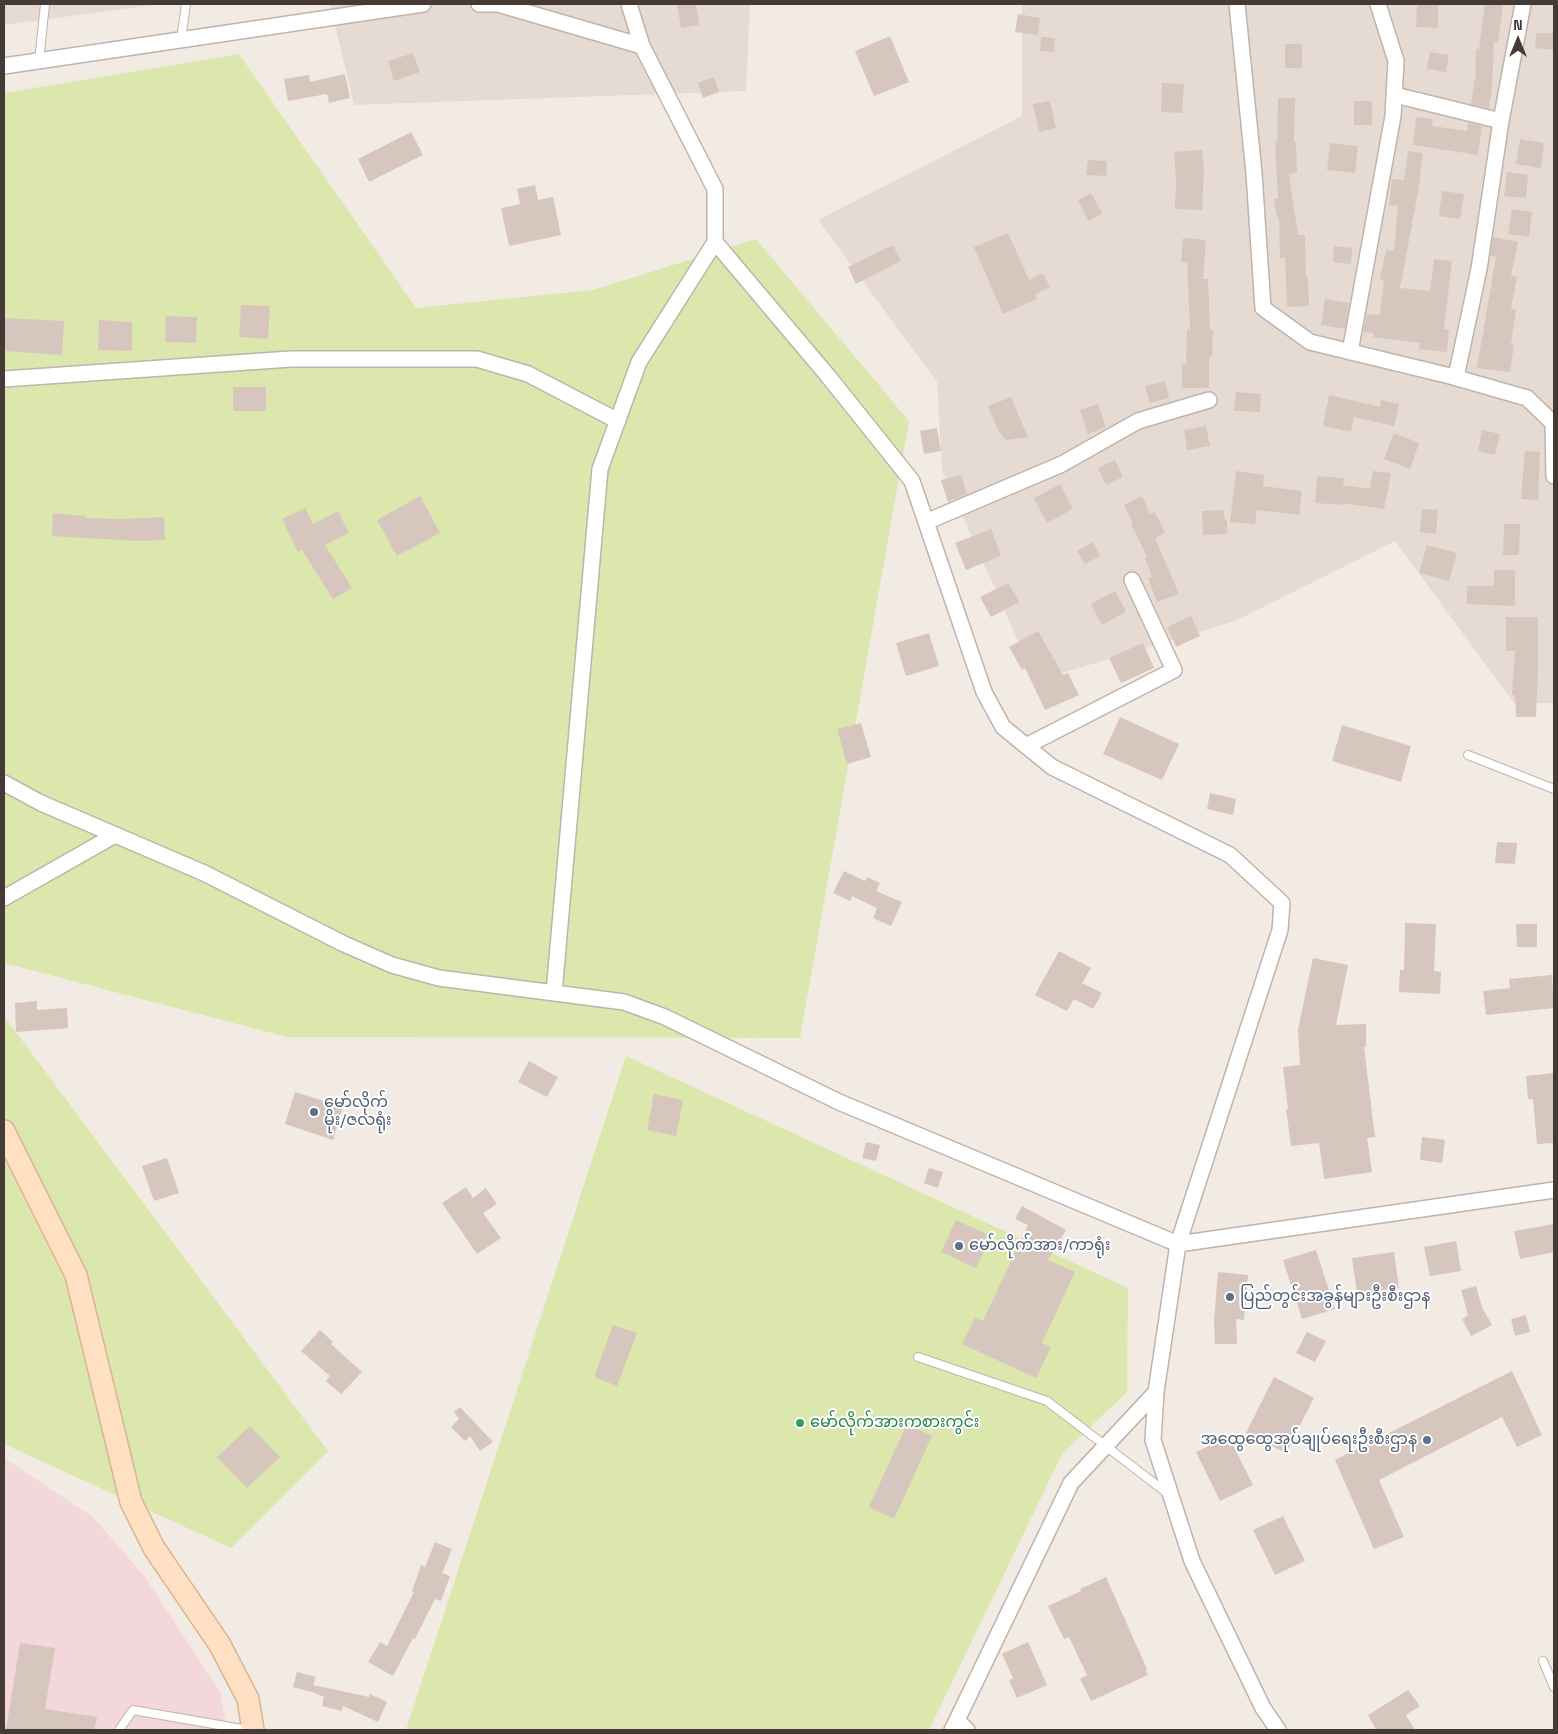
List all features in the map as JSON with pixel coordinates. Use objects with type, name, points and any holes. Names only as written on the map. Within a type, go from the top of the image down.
[{"type":"main road","points":[[4,1130],[76,1275],[131,1502],[154,1548],[220,1645],[248,1699],[253,1730]]},
{"type":"street","points":[[4,66],[423,4]]},
{"type":"street","points":[[479,4],[498,4],[642,46]]},
{"type":"street","points":[[554,993],[600,469],[639,362],[715,242],[715,189],[642,46],[629,4]]},
{"type":"street","points":[[1237,4],[1254,172],[1263,308],[1310,342],[1456,377],[1527,398],[1553,424],[1554,476]]},
{"type":"street","points":[[1350,352],[1393,116],[1396,61],[1378,4]]},
{"type":"street","points":[[1456,377],[1479,269],[1501,121],[1523,4]]},
{"type":"street","points":[[1394,95],[1501,121]]},
{"type":"street","points":[[715,242],[828,376],[912,481],[984,692],[1003,727],[1052,767],[1230,855],[1282,904],[1280,930],[1178,1244],[1156,1392],[1153,1440],[1192,1561],[1263,1708],[1278,1730]]},
{"type":"street","points":[[4,378],[291,360],[477,360],[528,374],[618,421]]},
{"type":"street","points":[[926,522],[1062,464],[1138,421],[1208,400]]},
{"type":"street","points":[[1026,746],[1174,670],[1132,580]]},
{"type":"street","points":[[4,783],[114,835],[204,873],[344,944],[392,965],[439,978],[624,1002],[665,1017],[839,1102],[1178,1244],[1554,1190]]},
{"type":"street","points":[[4,898],[114,835]]},
{"type":"street","points":[[958,1727],[1071,1483],[1156,1392]]},
{"type":"lane","points":[[39,61],[45,4]]},
{"type":"lane","points":[[181,40],[186,4]]},
{"type":"lane","points":[[1468,755],[1554,789]]},
{"type":"lane","points":[[918,1357],[1047,1401],[1172,1496]]},
{"type":"lane","points":[[1543,1661],[1554,1687]]},
{"type":"lane","points":[[119,1730],[133,1710],[248,1730]]},
{"type":"shaded area","points":[[4,4],[161,4],[4,25]]},
{"type":"shaded area","points":[[330,4],[750,4],[746,91],[354,105]]},
{"type":"shaded area","points":[[1022,4],[1554,4],[1554,703],[1514,703],[1395,541],[1235,621],[1036,681],[942,470],[937,382],[818,220],[1022,116]]},
{"type":"shaded area","points":[[4,1458],[93,1517],[145,1577],[220,1692],[227,1730],[4,1730]]},
{"type":"green space","points":[[239,54],[416,308],[593,290],[756,239],[909,421],[800,1038],[287,1037],[4,963],[4,93]]},
{"type":"green space","points":[[4,1016],[328,1451],[231,1548],[4,1444]]},
{"type":"green space","name":"မော်လိုက်အားကစားကွင်း","points":[[626,1056],[1128,1288],[1127,1392],[1062,1454],[929,1730],[406,1730]]},
{"type":"building","points":[[677,4],[696,4],[699,25],[681,28]]},
{"type":"building","points":[[1417,4],[1438,4],[1438,28],[1416,27]]},
{"type":"building","points":[[1485,4],[1503,4],[1498,43],[1494,42],[1489,108],[1471,104],[1476,71],[1476,49],[1479,49]]},
{"type":"building","points":[[1018,14],[1040,18],[1038,35],[1015,32]]},
{"type":"building","points":[[1536,33],[1554,33],[1554,50],[1535,48]]},
{"type":"building","points":[[890,36],[909,82],[874,96],[855,51]]},
{"type":"building","points":[[1041,37],[1055,38],[1054,52],[1040,51]]},
{"type":"building","points":[[1285,44],[1302,44],[1302,68],[1285,68]]},
{"type":"building","points":[[1430,52],[1449,55],[1446,72],[1427,69]]},
{"type":"building","points":[[413,53],[420,72],[394,81],[388,61]]},
{"type":"building","points":[[345,74],[350,98],[329,103],[327,94],[288,101],[284,79],[309,75],[310,82]]},
{"type":"building","points":[[714,77],[719,92],[703,98],[698,83]]},
{"type":"building","points":[[1162,83],[1184,84],[1182,113],[1161,112]]},
{"type":"building","points":[[1278,98],[1295,98],[1294,142],[1296,142],[1297,173],[1289,174],[1298,235],[1305,235],[1309,306],[1287,307],[1285,258],[1280,258],[1279,217],[1277,217],[1274,199],[1278,199],[1275,143],[1277,143]]},
{"type":"building","points":[[1050,101],[1056,128],[1039,132],[1033,104]]},
{"type":"building","points":[[1354,101],[1372,101],[1372,125],[1354,125]]},
{"type":"building","points":[[1416,117],[1433,119],[1432,126],[1467,131],[1468,123],[1482,126],[1478,155],[1413,145]]},
{"type":"building","points":[[411,132],[423,155],[369,182],[358,159]]},
{"type":"building","points":[[1520,139],[1544,143],[1541,168],[1516,164]]},
{"type":"building","points":[[1330,143],[1358,146],[1355,173],[1327,170]]},
{"type":"building","points":[[1202,150],[1204,172],[1202,210],[1175,209],[1174,152]]},
{"type":"building","points":[[1408,151],[1423,153],[1419,187],[1400,288],[1430,291],[1434,259],[1452,261],[1444,329],[1449,330],[1447,352],[1419,349],[1420,343],[1373,337],[1373,333],[1363,332],[1367,314],[1380,315],[1384,280],[1380,279],[1386,250],[1394,251],[1398,206],[1389,205],[1392,179],[1404,180]]},
{"type":"building","points":[[1088,160],[1107,161],[1106,176],[1086,175]]},
{"type":"building","points":[[1507,172],[1528,175],[1526,198],[1504,196]]},
{"type":"building","points":[[535,185],[538,200],[553,197],[561,235],[509,246],[501,208],[520,204],[517,189]]},
{"type":"building","points":[[1442,191],[1464,194],[1460,219],[1439,216]]},
{"type":"building","points":[[1091,193],[1102,214],[1088,221],[1078,200]]},
{"type":"building","points":[[1512,209],[1532,212],[1529,237],[1508,234]]},
{"type":"building","points":[[1008,233],[1029,280],[1043,273],[1050,287],[1035,294],[1037,299],[1003,314],[974,247]]},
{"type":"building","points":[[1493,237],[1518,242],[1511,276],[1517,277],[1511,309],[1516,310],[1511,344],[1514,345],[1510,372],[1477,368],[1496,257],[1490,256]]},
{"type":"building","points":[[1183,238],[1206,240],[1203,279],[1208,279],[1210,330],[1213,330],[1212,357],[1209,357],[1209,388],[1182,388],[1182,364],[1186,364],[1187,329],[1190,329],[1187,262],[1181,262]]},
{"type":"building","points":[[893,245],[901,261],[856,284],[848,267]]},
{"type":"building","points":[[1334,246],[1352,248],[1351,264],[1333,262]]},
{"type":"building","points":[[1325,299],[1349,303],[1345,329],[1321,325]]},
{"type":"building","points":[[241,305],[270,306],[268,339],[239,337]]},
{"type":"building","points":[[166,316],[197,317],[196,343],[165,342]]},
{"type":"building","points":[[4,318],[64,321],[62,355],[4,351]]},
{"type":"building","points":[[99,320],[132,322],[132,351],[98,350]]},
{"type":"building","points":[[1165,381],[1169,398],[1150,403],[1145,386]]},
{"type":"building","points":[[233,387],[266,387],[266,411],[233,411]]},
{"type":"building","points":[[1236,392],[1261,394],[1260,412],[1234,411]]},
{"type":"building","points":[[1329,395],[1380,407],[1381,400],[1399,404],[1394,426],[1354,417],[1351,432],[1323,426]]},
{"type":"building","points":[[1011,397],[1028,437],[1006,440],[998,430],[988,406]]},
{"type":"building","points":[[1098,404],[1106,427],[1088,434],[1080,410]]},
{"type":"building","points":[[1206,426],[1210,446],[1187,450],[1184,430]]},
{"type":"building","points":[[937,428],[941,451],[924,454],[920,431]]},
{"type":"building","points":[[1482,430],[1500,434],[1495,455],[1478,451]]},
{"type":"building","points":[[1394,433],[1419,443],[1410,469],[1384,459]]},
{"type":"building","points":[[1525,451],[1540,452],[1538,500],[1521,499]]},
{"type":"building","points":[[1115,460],[1123,477],[1106,485],[1098,468]]},
{"type":"building","points":[[1236,471],[1264,475],[1263,486],[1302,491],[1299,515],[1257,510],[1255,524],[1230,522]]},
{"type":"building","points":[[1373,471],[1391,473],[1384,509],[1342,503],[1342,505],[1315,503],[1317,476],[1344,478],[1343,485],[1370,489]]},
{"type":"building","points":[[961,475],[967,494],[948,502],[941,480]]},
{"type":"building","points":[[1060,484],[1073,509],[1047,523],[1034,498]]},
{"type":"building","points":[[420,496],[440,533],[397,556],[377,520]]},
{"type":"building","points":[[1142,496],[1150,514],[1155,512],[1165,533],[1155,538],[1179,594],[1157,602],[1148,578],[1152,577],[1145,558],[1147,557],[1124,505]]},
{"type":"building","points":[[305,508],[313,524],[338,511],[349,533],[325,545],[352,588],[333,599],[302,550],[298,552],[282,519]]},
{"type":"building","points":[[1422,509],[1438,510],[1436,534],[1420,532]]},
{"type":"building","points":[[1223,510],[1225,520],[1227,520],[1227,534],[1203,535],[1202,511]]},
{"type":"building","points":[[53,513],[86,516],[85,518],[164,517],[165,540],[138,541],[52,536]]},
{"type":"building","points":[[1504,524],[1520,524],[1519,555],[1503,555]]},
{"type":"building","points":[[991,529],[1001,556],[966,570],[955,543]]},
{"type":"building","points":[[1093,542],[1100,556],[1085,564],[1077,551]]},
{"type":"building","points":[[1427,545],[1457,553],[1449,581],[1419,573]]},
{"type":"building","points":[[1494,570],[1515,570],[1515,606],[1467,604],[1467,586],[1494,586]]},
{"type":"building","points":[[1008,583],[1019,602],[991,617],[980,597]]},
{"type":"building","points":[[1115,591],[1126,612],[1102,625],[1091,604]]},
{"type":"building","points":[[1191,616],[1200,636],[1176,647],[1167,627]]},
{"type":"building","points":[[1506,617],[1538,617],[1536,717],[1516,717],[1515,695],[1512,695],[1515,651],[1506,651]]},
{"type":"building","points":[[1038,631],[1063,675],[1068,673],[1079,695],[1045,710],[1025,668],[1022,670],[1009,647]]},
{"type":"building","points":[[929,633],[939,666],[906,676],[896,643]]},
{"type":"building","points":[[1143,643],[1154,668],[1121,683],[1109,658]]},
{"type":"building","points":[[1120,717],[1179,744],[1162,780],[1103,754]]},
{"type":"building","points":[[861,723],[871,757],[847,764],[837,729]]},
{"type":"building","points":[[1342,725],[1411,746],[1401,782],[1332,761]]},
{"type":"building","points":[[1210,793],[1236,799],[1233,815],[1207,809]]},
{"type":"building","points":[[1497,842],[1517,843],[1515,864],[1495,863]]},
{"type":"building","points":[[844,871],[865,881],[867,877],[880,883],[876,891],[902,902],[891,926],[873,918],[877,908],[852,896],[850,901],[833,893]]},
{"type":"building","points":[[1405,923],[1436,924],[1434,971],[1441,972],[1440,994],[1399,992],[1400,970],[1404,970]]},
{"type":"building","points":[[1516,924],[1537,924],[1537,947],[1517,947]]},
{"type":"building","points":[[1059,951],[1091,968],[1082,983],[1102,993],[1093,1009],[1074,999],[1067,1011],[1035,995]]},
{"type":"building","points":[[1313,958],[1348,965],[1336,1025],[1366,1024],[1366,1047],[1364,1047],[1375,1137],[1367,1138],[1372,1172],[1324,1179],[1319,1143],[1291,1146],[1283,1067],[1300,1065],[1298,1029]]},
{"type":"building","points":[[1552,975],[1554,1008],[1486,1015],[1483,991],[1510,988],[1509,979]]},
{"type":"building","points":[[37,1001],[37,1010],[67,1008],[68,1028],[16,1032],[15,1003]]},
{"type":"building","points":[[529,1061],[558,1077],[547,1097],[518,1082]]},
{"type":"building","points":[[1554,1073],[1554,1143],[1537,1144],[1533,1099],[1528,1099],[1526,1076]]},
{"type":"building","points":[[295,1092],[343,1107],[333,1140],[285,1124]]},
{"type":"building","points":[[654,1094],[683,1100],[676,1136],[647,1130]]},
{"type":"building","points":[[1422,1137],[1445,1140],[1442,1163],[1420,1160]]},
{"type":"building","points":[[866,1142],[880,1145],[876,1161],[862,1158]]},
{"type":"building","points":[[167,1158],[179,1193],[154,1201],[142,1166]]},
{"type":"building","points":[[929,1168],[943,1172],[938,1188],[924,1183]]},
{"type":"building","points":[[466,1187],[473,1198],[486,1188],[497,1204],[483,1213],[501,1238],[477,1254],[442,1203]]},
{"type":"building","points":[[1022,1206],[1066,1230],[1048,1260],[1075,1272],[1042,1343],[1051,1347],[1036,1378],[962,1344],[975,1318],[983,1321],[1028,1225],[1015,1219]]},
{"type":"building","points":[[956,1220],[991,1236],[976,1268],[941,1252]]},
{"type":"building","points":[[1554,1224],[1554,1252],[1520,1259],[1514,1231]]},
{"type":"building","points":[[1456,1241],[1461,1271],[1430,1276],[1424,1247]]},
{"type":"building","points":[[1316,1250],[1335,1309],[1302,1319],[1283,1260]]},
{"type":"building","points":[[1394,1252],[1399,1288],[1357,1294],[1352,1258]]},
{"type":"building","points":[[1218,1272],[1248,1275],[1244,1320],[1236,1319],[1237,1344],[1215,1344],[1214,1320]]},
{"type":"building","points":[[1476,1286],[1482,1307],[1492,1325],[1471,1336],[1462,1319],[1468,1315],[1461,1290]]},
{"type":"building","points":[[1526,1315],[1530,1332],[1515,1336],[1511,1319]]},
{"type":"building","points":[[613,1325],[637,1333],[617,1386],[594,1377]]},
{"type":"building","points":[[320,1330],[333,1342],[331,1344],[362,1372],[341,1394],[326,1381],[330,1376],[301,1351]]},
{"type":"building","points":[[1307,1332],[1326,1341],[1315,1362],[1296,1353]]},
{"type":"building","points":[[1512,1371],[1542,1435],[1517,1447],[1502,1417],[1379,1480],[1404,1537],[1374,1549],[1335,1460]]},
{"type":"building","points":[[1274,1377],[1314,1398],[1286,1453],[1246,1433]]},
{"type":"building","points":[[460,1407],[493,1442],[480,1451],[470,1436],[465,1441],[451,1427],[459,1419],[454,1412]]},
{"type":"building","points":[[907,1424],[932,1436],[894,1519],[869,1507]]},
{"type":"building","points":[[250,1426],[280,1457],[247,1488],[217,1457]]},
{"type":"building","points":[[1224,1439],[1230,1439],[1253,1485],[1220,1501],[1196,1452]]},
{"type":"building","points":[[1283,1516],[1305,1561],[1275,1575],[1253,1530]]},
{"type":"building","points":[[435,1542],[452,1549],[442,1573],[450,1576],[441,1601],[435,1599],[415,1639],[413,1638],[393,1676],[368,1662],[380,1642],[387,1646],[414,1592],[412,1591],[421,1565],[425,1567]]},
{"type":"building","points":[[1106,1577],[1148,1675],[1091,1701],[1080,1679],[1087,1675],[1069,1637],[1064,1639],[1048,1606]]},
{"type":"building","points":[[1028,1642],[1047,1685],[1017,1698],[1009,1680],[1013,1678],[1002,1654]]},
{"type":"building","points":[[20,1643],[55,1648],[45,1709],[97,1717],[94,1730],[6,1730]]},
{"type":"building","points":[[297,1672],[316,1677],[313,1685],[369,1697],[370,1694],[387,1702],[378,1722],[343,1706],[342,1711],[322,1706],[324,1697],[293,1687]]},
{"type":"building","points":[[1408,1690],[1420,1706],[1406,1715],[1415,1730],[1376,1730],[1368,1715]]},
{"type":"place","name":"မော်လိုက် မိုး/ဇလရုံး","points":[[314,1112]]},
{"type":"place","name":"မော်လိုက်အား/ကာရုံး","points":[[959,1246]]},
{"type":"place","name":"ပြည်တွင်းအခွန်များဦးစီးဌာန","points":[[1230,1297]]},
{"type":"place","name":"မော်လိုက်အားကစားကွင်း","points":[[800,1423]]},
{"type":"place","name":"အထွေထွေအုပ်ချုပ်ရေးဦးစီးဌာန","points":[[1427,1440]]}]
